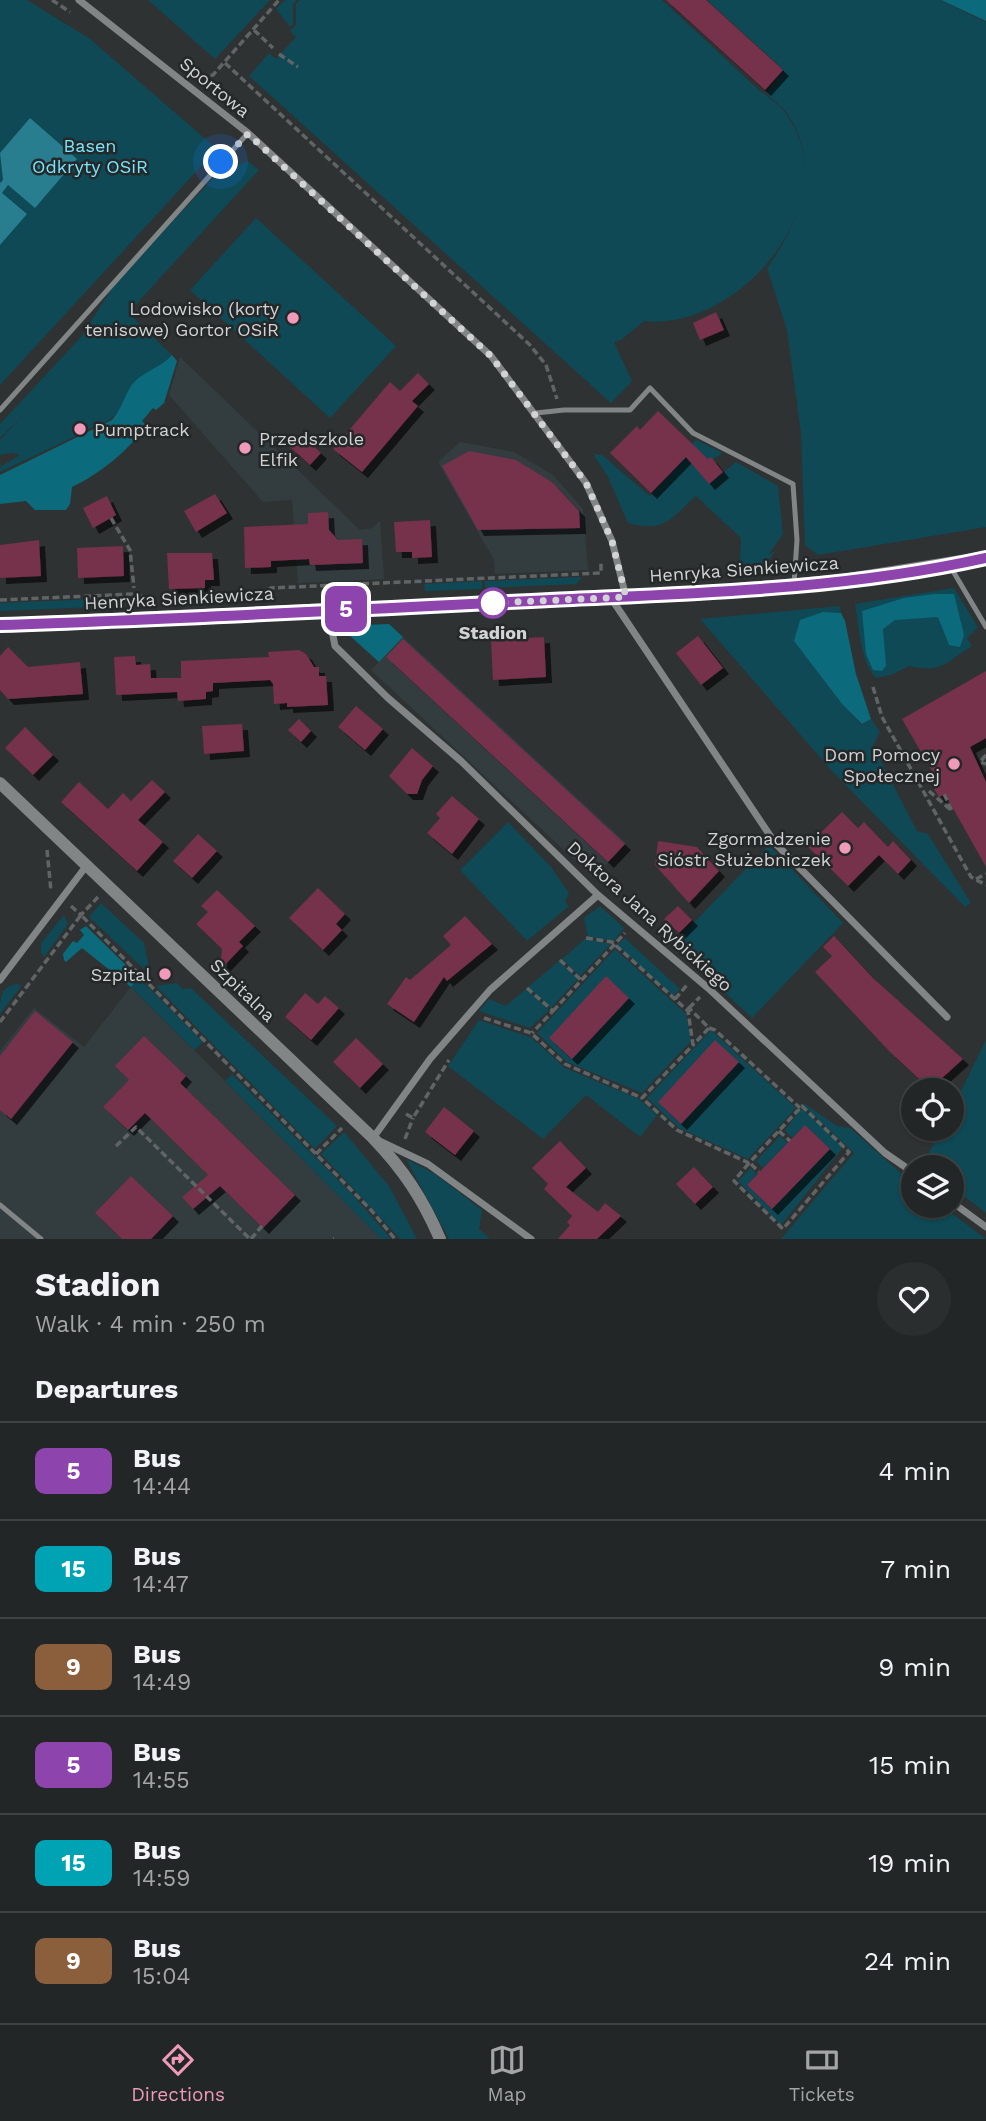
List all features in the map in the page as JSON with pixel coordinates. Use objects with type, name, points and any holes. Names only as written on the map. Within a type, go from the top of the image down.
[{"type":"main road","name":"Henryka Sienkiewicza","points":[[0,625],[611,598],[794,587],[950,566],[986,558]]},
{"type":"street","name":"Sportowa","points":[[79,0],[248,134],[483,348],[575,464],[599,507],[626,597]]},
{"type":"street","points":[[611,598],[775,843],[947,1017]]},
{"type":"street","name":"Doktora Jana Rybickiego","points":[[328,610],[335,646],[388,698],[461,761],[598,895],[735,1012],[885,1153],[901,1164]]},
{"type":"street","name":"Szpitalna","points":[[0,783],[373,1138],[409,1179],[423,1200],[440,1239]]},
{"type":"street","points":[[0,979],[88,865]]},
{"type":"street","points":[[531,1239],[428,1164],[373,1138],[429,1059],[490,990],[598,895]]},
{"type":"street","points":[[964,1211],[986,1227]]},
{"type":"lane","points":[[0,410],[248,134]]},
{"type":"lane","points":[[536,413],[560,410],[630,410],[650,388],[693,433],[793,484],[797,540],[794,587]]},
{"type":"lane","points":[[950,566],[986,627]]},
{"type":"lane","points":[[0,1205],[41,1239]]},
{"type":"path","points":[[197,76],[213,75],[279,0]]},
{"type":"path","points":[[254,30],[273,48]]},
{"type":"path","points":[[279,54],[298,67]]},
{"type":"path","points":[[225,63],[530,345],[546,365],[560,410]]},
{"type":"path","points":[[111,518],[130,550],[134,588]]},
{"type":"path","points":[[253,598],[271,588],[601,573],[601,559]]},
{"type":"path","points":[[0,600],[134,594],[163,603]]},
{"type":"path","points":[[873,687],[882,717],[975,880],[986,885]]},
{"type":"path","points":[[986,755],[980,762],[986,764]]},
{"type":"path","points":[[927,792],[934,789]]},
{"type":"path","points":[[927,792],[952,811],[944,794]]},
{"type":"path","points":[[38,842],[47,851],[51,890],[81,915],[371,1210],[395,1239]]},
{"type":"path","points":[[975,880],[986,874]]},
{"type":"path","points":[[0,1023],[81,915],[108,886]]},
{"type":"path","points":[[531,1033],[634,923]]},
{"type":"path","points":[[586,938],[614,945],[687,1010],[689,1008],[709,1028],[715,1030],[800,1108],[802,1106],[849,1152],[783,1229],[734,1181],[800,1108]]},
{"type":"path","points":[[560,960],[581,980]]},
{"type":"path","points":[[527,988],[553,1011]]},
{"type":"path","points":[[687,1010],[693,1045]]},
{"type":"path","points":[[477,1016],[531,1033],[565,1064],[642,1098],[677,1130],[750,1164],[759,1172]]},
{"type":"path","points":[[642,1098],[709,1028]]},
{"type":"path","points":[[395,1107],[413,1118],[455,1050]]},
{"type":"path","points":[[116,1146],[136,1127],[251,1239],[262,1226]]},
{"type":"path","points":[[779,1130],[790,1140]]},
{"type":"shaded area","points":[[941,0],[986,0],[986,21]]},
{"type":"shaded area","points":[[30,118],[77,159],[35,208],[8,185],[2,193],[27,214],[0,245],[0,183],[3,180],[0,153]]},
{"type":"shaded area","points":[[172,355],[177,361],[164,403],[156,410],[153,408],[142,421],[146,425],[122,452],[103,469],[72,487],[70,504],[66,510],[35,510],[26,501],[0,504],[0,475],[112,420],[135,381]]},
{"type":"shaded area","name":"Przedszkole Elfik","points":[[180,357],[360,530],[372,528],[380,521],[384,579],[298,583],[292,500],[263,502],[169,395]]},
{"type":"shaded area","points":[[460,442],[514,452],[553,475],[583,509],[588,570],[495,574],[494,560],[438,462]]},
{"type":"shaded area","points":[[954,594],[964,635],[960,647],[949,645],[938,617],[895,620],[883,629],[886,666],[882,671],[873,670],[866,654],[862,611],[904,598]]},
{"type":"shaded area","points":[[823,612],[841,613],[845,621],[856,674],[871,719],[862,724],[842,704],[794,641],[800,620]]},
{"type":"shaded area","points":[[389,624],[403,637],[379,662],[339,626]]},
{"type":"shaded area","points":[[403,637],[626,843],[594,878],[371,670]]},
{"type":"shaded area","points":[[86,926],[139,978],[131,987],[82,948],[66,962],[64,960],[63,954],[73,941],[77,943],[84,935],[80,930]]},
{"type":"shaded area","points":[[131,987],[381,1239],[0,1239],[0,1051],[34,1008],[84,1047]]},
{"type":"green space","name":"Basen Odkryty OSiR","points":[[0,0],[27,0],[90,39],[217,149],[0,385]]},
{"type":"green space","points":[[148,0],[270,0],[215,59]]},
{"type":"green space","points":[[285,0],[297,0],[293,4],[293,24],[290,27],[276,9]]},
{"type":"green space","points":[[300,0],[662,0],[787,115],[802,150],[804,186],[793,222],[774,255],[747,284],[715,306],[680,319],[644,321],[621,340],[614,342],[632,381],[611,403],[249,76],[269,53],[276,59],[296,37],[290,31],[296,25],[296,4]]},
{"type":"green space","points":[[707,0],[940,0],[986,22],[986,527],[818,555],[805,545],[801,433],[787,330],[767,268],[796,214],[805,175],[804,155],[799,135],[789,116],[766,93],[784,70]]},
{"type":"green space","points":[[248,161],[259,170],[128,313],[172,355],[143,379],[121,409],[107,421],[97,426],[100,416],[96,425],[80,434],[0,472],[0,467],[20,455],[0,455],[0,440],[24,415],[0,438],[0,424],[81,337],[116,282],[216,175]]},
{"type":"green space","name":"Lodowisko (korty tenisowe) Gortor OSiR","points":[[256,218],[396,346],[330,418],[190,290]]},
{"type":"green space","points":[[696,440],[723,453],[697,469],[709,484],[736,462],[778,486],[783,534],[768,555],[775,551],[771,557],[758,567],[734,571],[733,564],[740,563],[741,538],[696,496],[673,517],[659,525],[640,526],[628,523],[608,477],[593,454],[602,455],[650,496],[678,465],[674,461]]},
{"type":"green space","points":[[582,577],[576,584],[485,588],[485,581]]},
{"type":"green space","points":[[482,581],[482,589],[425,591],[424,584]]},
{"type":"green space","points":[[954,588],[978,627],[967,638],[972,646],[936,667],[909,666],[891,675],[876,678],[863,653],[855,604]]},
{"type":"green space","points":[[119,598],[120,606],[0,611],[0,603]]},
{"type":"green space","points":[[840,606],[841,613],[823,612],[794,641],[842,704],[862,725],[871,719],[880,732],[873,746],[917,831],[928,834],[971,903],[965,907],[831,770],[700,619]]},
{"type":"green space","points":[[508,822],[551,867],[569,893],[565,902],[569,906],[527,941],[460,870]]},
{"type":"green space","points":[[769,845],[843,923],[752,1018],[673,944]]},
{"type":"green space","points":[[101,903],[144,943],[149,967],[146,971],[89,917]]},
{"type":"green space","points":[[600,906],[624,928],[614,941],[588,937],[584,918]]},
{"type":"green space","points":[[64,915],[68,924],[44,957],[41,943]]},
{"type":"green space","points":[[625,938],[680,989],[673,996],[617,945]]},
{"type":"green space","points":[[585,939],[611,944],[580,976],[562,959]]},
{"type":"green space","points":[[615,949],[686,1014],[691,1041],[642,1093],[567,1062],[537,1033]]},
{"type":"green space","points":[[559,961],[578,979],[551,1008],[528,987]]},
{"type":"green space","points":[[139,978],[203,1042],[194,1050],[131,987]]},
{"type":"green space","points":[[177,983],[183,989],[191,988],[337,1126],[315,1149],[156,986]]},
{"type":"green space","points":[[17,984],[22,985],[0,1014],[4,991]]},
{"type":"green space","points":[[526,989],[549,1010],[530,1028],[479,1011],[489,999],[506,1006]]},
{"type":"green space","points":[[479,1020],[532,1038],[565,1068],[639,1099],[657,1115],[640,1137],[586,1095],[543,1139],[448,1066]]},
{"type":"green space","points":[[711,1030],[796,1108],[748,1159],[679,1128],[647,1098]]},
{"type":"green space","points":[[986,1040],[986,1213],[964,1196],[964,1155],[928,1155],[935,1141],[964,1141],[964,1085]]},
{"type":"green space","points":[[232,1074],[353,1195],[391,1239],[381,1239],[225,1081]]},
{"type":"green space","points":[[803,1105],[837,1126],[850,1128],[901,1173],[901,1218],[958,1218],[986,1239],[781,1239],[854,1153]]},
{"type":"green space","points":[[802,1108],[841,1145],[841,1150],[781,1225],[738,1181],[751,1168],[757,1174],[747,1185],[772,1209],[830,1149],[805,1125],[792,1138],[785,1130]]},
{"type":"green space","points":[[344,1132],[389,1186],[417,1239],[400,1239],[321,1154]]},
{"type":"green space","points":[[780,1136],[788,1143],[763,1168],[756,1161]]},
{"type":"green space","points":[[406,1159],[435,1174],[482,1210],[479,1229],[490,1239],[449,1239]]},
{"type":"building","points":[[666,0],[706,0],[783,70],[765,90]]},
{"type":"building","points":[[716,312],[724,330],[700,340],[693,323]]},
{"type":"building","points":[[418,373],[429,384],[412,401],[418,406],[362,472],[333,449],[390,382],[400,391]]},
{"type":"building","points":[[658,411],[708,459],[711,457],[723,472],[709,484],[686,457],[651,493],[610,453],[637,426],[640,430]]},
{"type":"building","points":[[302,435],[321,453],[310,465],[290,447]]},
{"type":"building","points":[[469,451],[516,460],[553,483],[579,511],[580,528],[478,530],[442,466]]},
{"type":"building","points":[[215,494],[227,513],[196,532],[184,511]]},
{"type":"building","points":[[107,496],[116,515],[93,528],[83,508]]},
{"type":"building","points":[[328,512],[329,530],[338,540],[362,539],[363,563],[310,565],[309,559],[271,561],[271,567],[245,568],[244,527],[308,524],[308,513]]},
{"type":"building","points":[[430,520],[432,557],[412,558],[412,552],[396,552],[394,522]]},
{"type":"building","points":[[39,540],[41,576],[0,578],[0,545]]},
{"type":"building","points":[[123,546],[124,576],[78,578],[77,548]]},
{"type":"building","points":[[167,553],[212,553],[214,580],[205,580],[205,588],[169,589]]},
{"type":"building","points":[[698,636],[723,668],[701,685],[676,653]]},
{"type":"building","points":[[544,637],[546,677],[493,680],[491,640]]},
{"type":"building","points":[[403,639],[625,844],[608,862],[386,657]]},
{"type":"building","points":[[8,647],[28,667],[80,662],[83,694],[8,699],[0,690],[0,656]]},
{"type":"building","points":[[299,650],[306,654],[314,667],[319,667],[319,676],[326,676],[328,705],[287,707],[287,703],[274,704],[273,684],[270,680],[213,683],[213,691],[206,692],[206,699],[178,701],[177,692],[116,695],[114,657],[135,656],[136,665],[150,664],[151,678],[181,678],[181,661],[269,657],[268,652]]},
{"type":"building","name":"Dom Pomocy Społecznej","points":[[986,671],[986,738],[970,747],[986,782],[986,867],[945,794],[939,797],[930,782],[936,778],[902,719]]},
{"type":"building","points":[[356,706],[383,729],[365,750],[338,727]]},
{"type":"building","points":[[299,719],[311,731],[301,742],[288,730]]},
{"type":"building","points":[[242,724],[244,751],[204,754],[202,726]]},
{"type":"building","points":[[25,727],[53,755],[33,775],[5,748]]},
{"type":"building","points":[[412,748],[433,766],[422,780],[417,794],[407,794],[389,776]]},
{"type":"building","points":[[152,780],[165,792],[138,820],[163,842],[137,871],[61,802],[79,782],[108,809],[123,793],[131,801]]},
{"type":"building","points":[[452,796],[479,819],[452,854],[427,833],[440,818],[436,814]]},
{"type":"building","name":"Zgormadzenie Sióstr Służebniczek","points":[[842,812],[858,828],[864,822],[888,847],[893,841],[911,860],[898,874],[879,855],[848,886],[807,846]]},
{"type":"building","points":[[198,834],[217,851],[192,878],[173,861]]},
{"type":"building","points":[[658,841],[697,847],[719,871],[689,903],[655,865]]},
{"type":"building","points":[[318,888],[345,914],[336,924],[342,930],[323,950],[289,918]]},
{"type":"building","points":[[217,890],[255,926],[239,942],[243,946],[220,970],[222,949],[196,924],[208,912],[201,906]]},
{"type":"building","points":[[678,906],[692,920],[679,933],[664,919]]},
{"type":"building","points":[[465,916],[492,944],[447,981],[444,977],[414,1022],[387,1004],[406,977],[410,980],[451,945],[443,936]]},
{"type":"building","points":[[834,936],[873,978],[963,1059],[942,1078],[918,1078],[815,972],[832,956],[823,947]]},
{"type":"building","points":[[606,976],[629,998],[572,1059],[549,1038]]},
{"type":"building","points":[[305,993],[318,1004],[325,996],[339,1008],[311,1040],[285,1017]]},
{"type":"building","points":[[35,1011],[73,1042],[11,1119],[0,1110],[0,1056]]},
{"type":"building","points":[[144,1036],[186,1076],[180,1083],[295,1195],[263,1228],[220,1186],[193,1209],[182,1197],[208,1175],[145,1113],[128,1130],[103,1107],[129,1080],[115,1066]]},
{"type":"building","points":[[356,1038],[383,1064],[360,1088],[333,1062]]},
{"type":"building","points":[[715,1040],[739,1062],[681,1124],[658,1102]]},
{"type":"building","points":[[444,1107],[474,1131],[455,1155],[425,1132]]},
{"type":"building","points":[[805,1125],[830,1149],[772,1209],[747,1185]]},
{"type":"building","points":[[560,1141],[586,1168],[566,1187],[598,1212],[605,1203],[621,1216],[597,1239],[558,1239],[570,1225],[567,1222],[572,1216],[544,1189],[548,1184],[532,1168]]},
{"type":"building","points":[[694,1167],[713,1187],[695,1204],[676,1184]]},
{"type":"building","points":[[131,1176],[173,1216],[151,1239],[122,1239],[95,1213]]},
{"type":"bus line","name":"5","points":[[0,625],[691,594],[794,587],[950,566],[986,558]]},
{"type":"place","name":"Lodowisko (korty tenisowe) Gortor OSiR","points":[[293,318]]},
{"type":"place","name":"Pumptrack","points":[[80,429]]},
{"type":"place","name":"Przedszkole Elfik","points":[[245,448]]},
{"type":"place","name":"Stadion","points":[[493,603]]},
{"type":"place","name":"Dom Pomocy Społecznej","points":[[954,764]]},
{"type":"place","name":"Zgormadzenie Sióstr Służebniczek","points":[[845,848]]},
{"type":"place","name":"Szpital","points":[[165,974]]},
{"type":"route","points":[[221,162],[248,134],[423,291],[491,356],[575,464],[599,507],[612,541],[619,578],[626,597],[493,603]]}]
